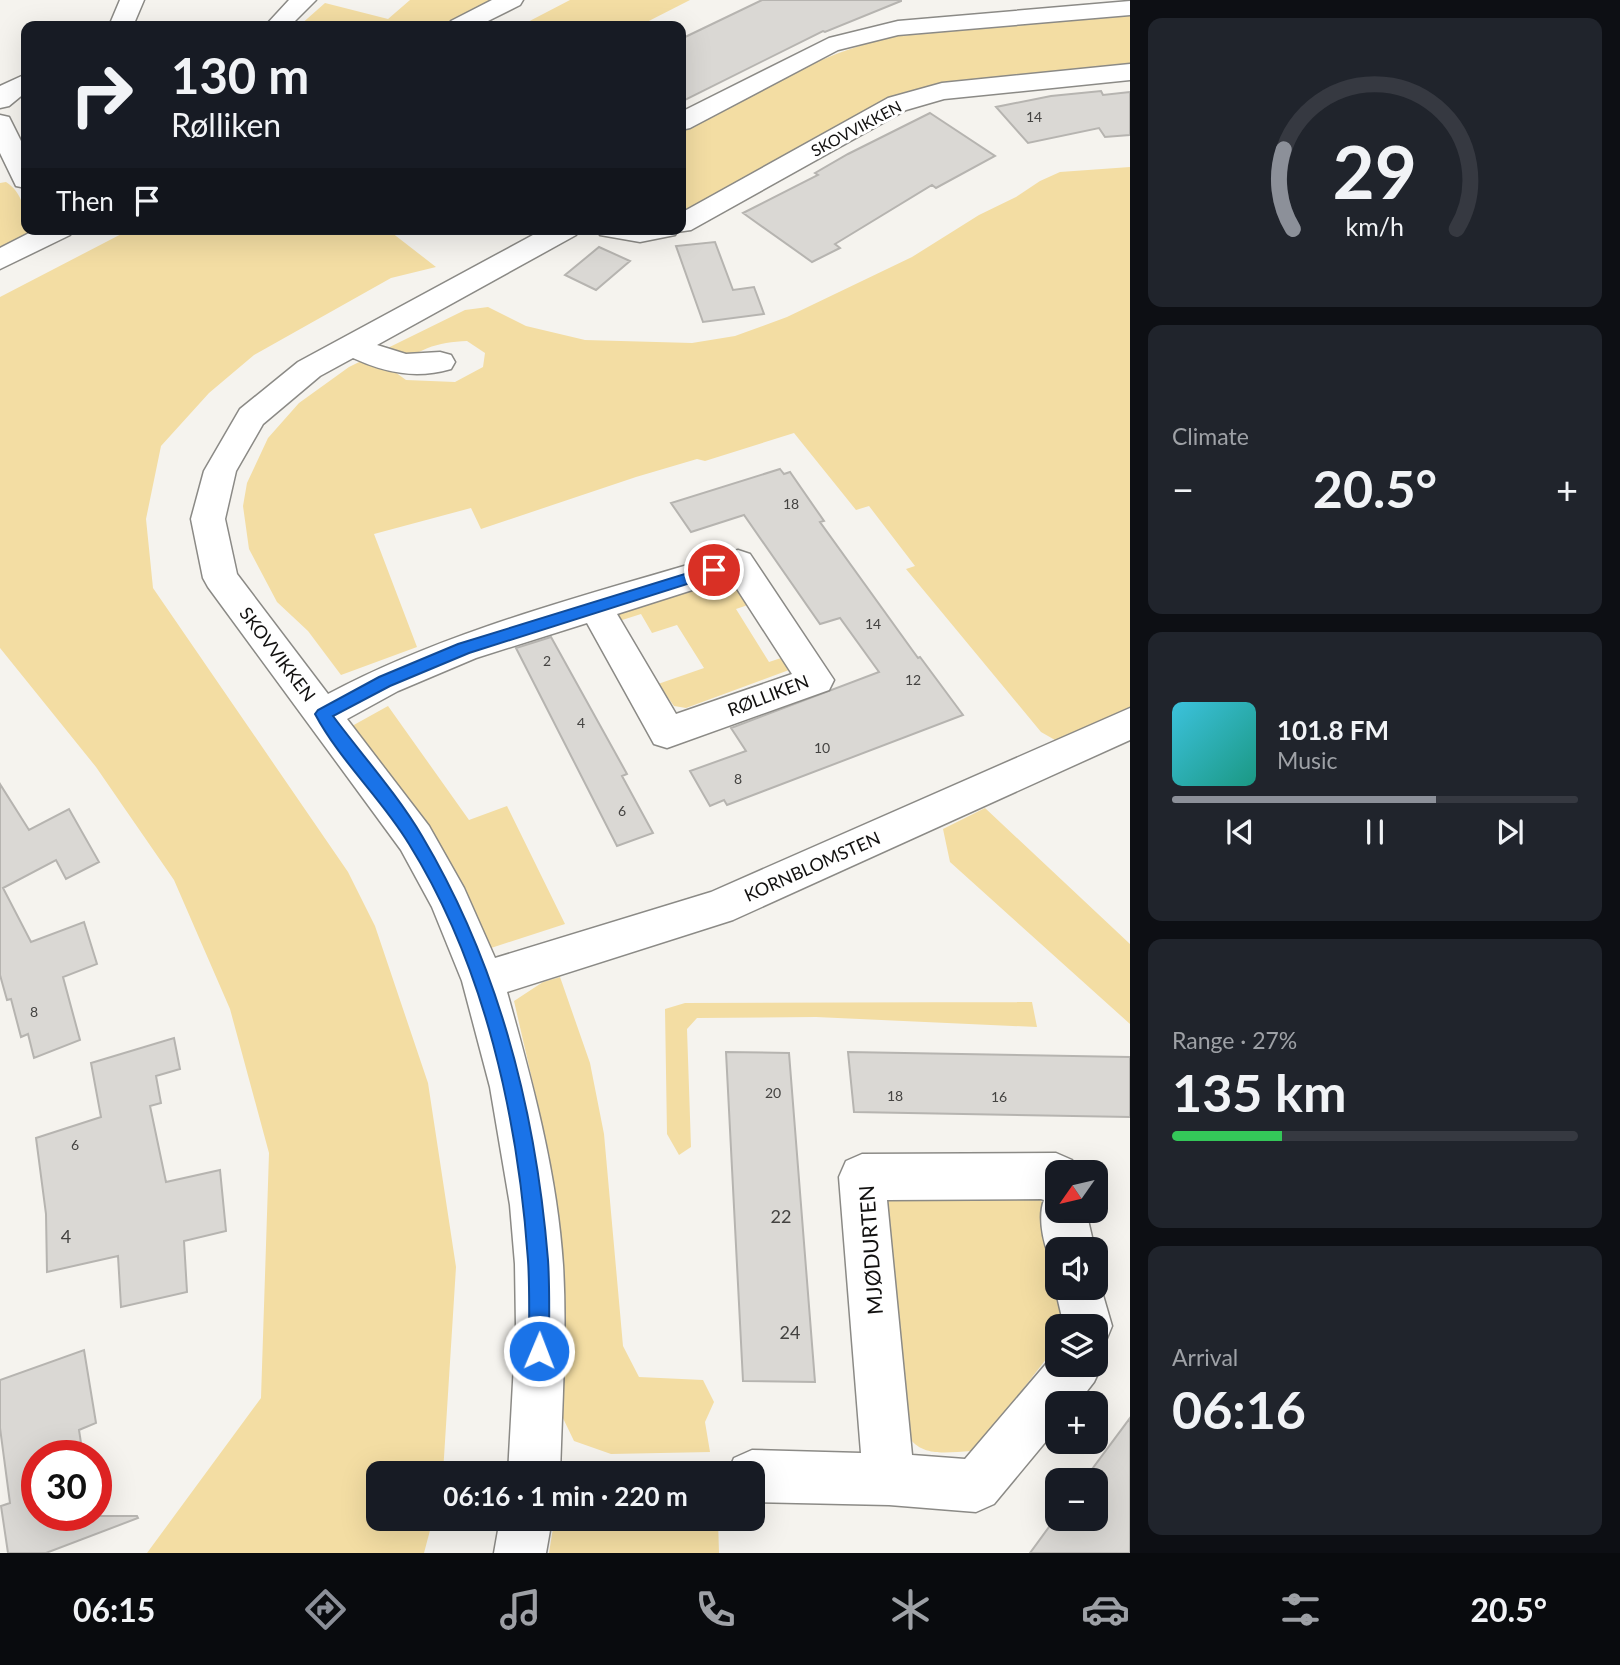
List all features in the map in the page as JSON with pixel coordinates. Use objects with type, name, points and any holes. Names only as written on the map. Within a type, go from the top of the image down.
[{"type":"street","points":[[470,21],[511,0]]},
{"type":"street","points":[[686,119],[829,45],[898,28],[1130,8]]},
{"type":"street","name":"SKOVVIKKEN","points":[[686,221],[897,104],[942,90],[1130,72]]},
{"type":"street","points":[[0,123],[14,169]]},
{"type":"street","points":[[0,260],[48,235]]},
{"type":"street","name":"SKOVVIKKEN","points":[[534,1461],[540,1327],[533,1205],[512,1087],[483,981],[450,901],[415,838],[220,578],[208,519],[220,471],[251,417],[309,369],[555,235]]},
{"type":"street","points":[[353,345],[377,358],[397,363],[427,366],[440,362]]},
{"type":"street","name":"RØLLIKEN","points":[[323,714],[385,681],[464,648],[738,563],[816,680],[667,733],[596,608]]},
{"type":"street","name":"KORNBLOMSTEN","points":[[483,981],[719,907],[1130,723]]},
{"type":"street","name":"MJØDURTEN","points":[[889,1479],[862,1177],[1045,1176]]},
{"type":"street","points":[[765,1476],[889,1479],[976,1486],[1067,1377]]},
{"type":"street","points":[[520,1553],[524,1531]]},
{"type":"shaded area","points":[[410,0],[494,0],[452,21],[305,21],[325,3],[388,19]]},
{"type":"shaded area","points":[[570,0],[690,0],[649,21],[530,21]]},
{"type":"shaded area","points":[[1130,15],[1130,66],[935,85],[905,92],[686,210],[686,129],[814,63],[869,43],[898,36]]},
{"type":"shaded area","points":[[1130,167],[1130,713],[1062,744],[1041,732],[906,569],[915,566],[869,506],[856,510],[794,433],[705,461],[697,459],[636,477],[481,529],[471,508],[374,534],[417,647],[341,675],[308,631],[277,602],[249,549],[243,506],[247,483],[268,438],[299,403],[349,367],[465,310],[488,307],[526,326],[585,340],[692,343],[735,336],[787,317],[912,257],[979,215],[1060,172]],"holes":[[[467,341],[485,353],[483,367],[455,382],[406,380],[395,372],[418,352],[446,343]]]},
{"type":"shaded area","points":[[6,182],[16,191],[21,202],[21,235],[30,235],[0,252],[0,183]]},
{"type":"shaded area","points":[[119,235],[395,235],[436,267],[391,278],[254,355],[209,393],[161,446],[146,519],[153,588],[348,872],[375,926],[428,1083],[456,1267],[444,1461],[366,1461],[366,1531],[430,1531],[424,1553],[147,1553],[261,1398],[269,1153],[230,1009],[174,880],[96,767],[0,648],[0,297]]},
{"type":"shaded area","points":[[731,573],[757,602],[736,609],[769,662],[793,654],[795,662],[789,670],[686,708],[674,706],[658,684],[704,668],[677,625],[652,633],[641,614],[619,621],[617,617],[621,607]]},
{"type":"shaded area","points":[[388,706],[469,820],[507,806],[565,924],[488,949],[438,843],[352,726]]},
{"type":"shaded area","points":[[985,808],[1130,944],[1130,1024],[950,862],[943,829]]},
{"type":"shaded area","points":[[560,977],[590,1063],[604,1134],[623,1346],[639,1377],[703,1380],[714,1402],[705,1422],[710,1452],[611,1454],[574,1441],[561,1414],[559,1249],[549,1153],[514,1001],[543,982]]},
{"type":"shaded area","points":[[1032,1002],[1037,1027],[816,1017],[697,1018],[687,1029],[691,1147],[679,1155],[667,1134],[665,1009],[685,1003]]},
{"type":"shaded area","points":[[1035,1193],[1045,1210],[1045,1223],[1051,1225],[1053,1237],[1045,1237],[1045,1300],[1060,1300],[1063,1314],[1045,1314],[1045,1360],[985,1438],[971,1451],[928,1451],[908,1436],[884,1197]]},
{"type":"shaded area","points":[[553,1531],[718,1531],[719,1553],[549,1553]]},
{"type":"building","points":[[762,0],[901,0],[823,31],[686,100],[686,37]]},
{"type":"building","points":[[1101,91],[1103,95],[1130,92],[1130,135],[1105,137],[1099,128],[1028,143],[996,107],[1051,96]]},
{"type":"building","points":[[930,113],[995,156],[936,188],[932,185],[835,244],[840,248],[812,262],[743,213],[818,175],[815,173],[848,154]]},
{"type":"building","points":[[715,242],[733,290],[754,287],[764,314],[703,322],[676,246]]},
{"type":"building","points":[[599,247],[630,261],[596,290],[565,275]]},
{"type":"building","points":[[780,469],[784,474],[790,472],[824,521],[820,522],[918,658],[920,657],[963,715],[727,805],[724,800],[710,806],[690,771],[746,751],[731,728],[879,672],[840,618],[820,624],[744,515],[691,532],[671,503]]},
{"type":"building","points":[[551,637],[627,774],[622,776],[653,833],[617,846],[516,648]]},
{"type":"building","points":[[0,784],[29,830],[69,809],[99,862],[66,879],[56,860],[3,888],[31,942],[84,922],[97,964],[63,977],[80,1040],[34,1058],[28,1034],[21,1037],[11,999],[7,1000],[0,975]]},
{"type":"building","points":[[174,1038],[180,1069],[156,1076],[161,1103],[150,1106],[166,1182],[220,1170],[226,1231],[184,1241],[187,1292],[121,1307],[118,1256],[47,1272],[46,1214],[36,1138],[101,1117],[91,1063]]},
{"type":"building","points":[[726,1052],[789,1053],[815,1382],[743,1381]]},
{"type":"building","points":[[848,1052],[1130,1057],[1130,1117],[854,1112]]},
{"type":"building","points":[[84,1350],[96,1423],[79,1430],[81,1440],[21,1440],[21,1531],[104,1531],[46,1553],[8,1553],[1,1506],[10,1503],[0,1428],[0,1380]]},
{"type":"building","points":[[1130,1418],[1130,1553],[1030,1553],[1046,1531],[1108,1531],[1108,1468],[1093,1468],[1103,1454],[1108,1454],[1108,1448]]},
{"type":"building","points":[[112,1516],[138,1518],[112,1528]]},
{"type":"route","points":[[539,1351],[538,1264],[533,1205],[512,1087],[483,981],[450,901],[415,838],[323,714],[385,681],[464,648],[714,570]]}]
